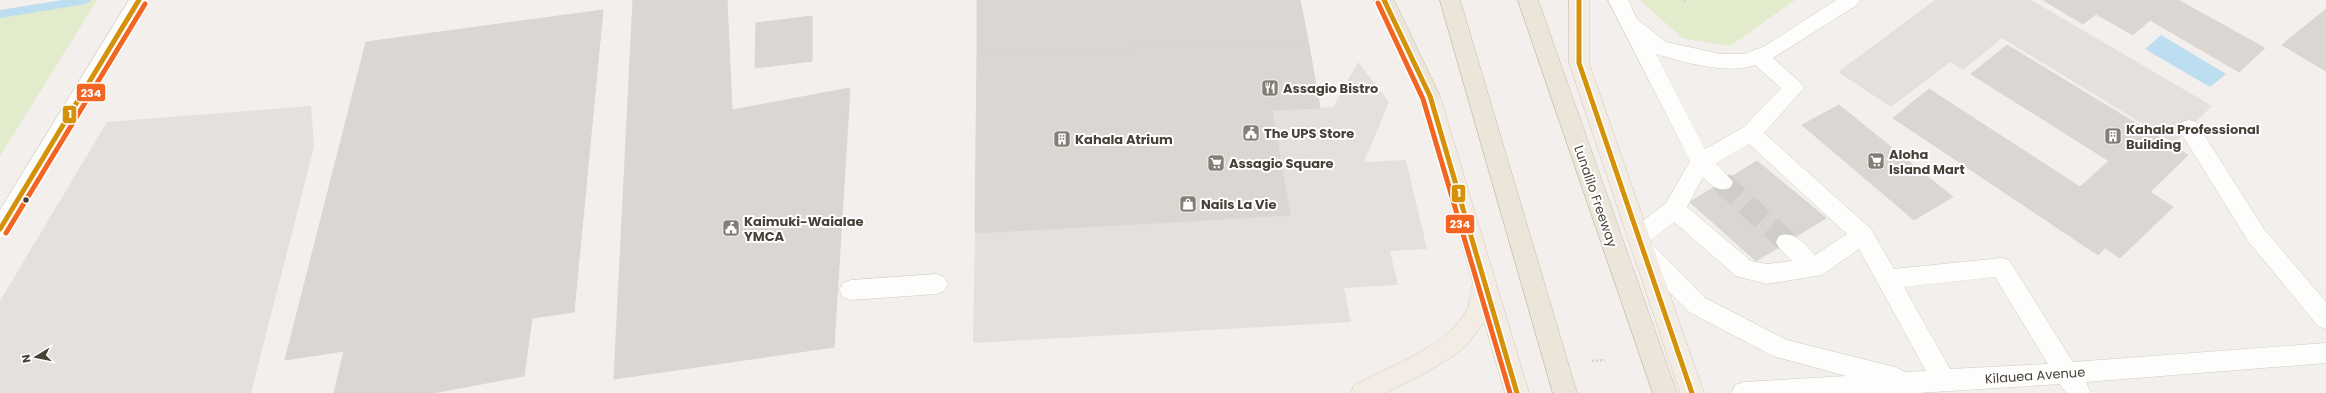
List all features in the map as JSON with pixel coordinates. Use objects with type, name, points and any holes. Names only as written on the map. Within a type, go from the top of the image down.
[{"type":"highway","points":[[1384,0],[1430,96]]},
{"type":"highway","points":[[1450,0],[1565,393]]},
{"type":"highway","name":"Lunalilo Freeway","points":[[1528,0],[1665,393]]},
{"type":"main road","points":[[1579,0],[1579,63],[1692,393]]},
{"type":"main road","points":[[1430,96],[1517,393]]},
{"type":"main road","points":[[1364,393],[1444,350],[1471,325],[1479,310],[1484,281]]},
{"type":"street","points":[[0,229],[139,0]]},
{"type":"street","points":[[1618,0],[1632,24],[1701,161],[1722,182]]},
{"type":"street","points":[[1632,24],[1660,48],[1721,61],[1746,60],[1772,51],[1799,35],[1850,0]]},
{"type":"street","points":[[1758,56],[1794,88],[1751,133],[1701,161],[1674,209],[1641,244],[1697,305],[1782,349],[1916,383]]},
{"type":"street","points":[[2189,128],[2256,235],[2326,319]]},
{"type":"street","points":[[1751,133],[1863,235],[1944,381]]},
{"type":"street","points":[[1674,209],[1744,269],[1767,274],[1814,268],[1863,235]]},
{"type":"street","points":[[1787,242],[1814,268]]},
{"type":"street","points":[[1888,279],[2001,267],[2073,383]]},
{"type":"street","points":[[851,290],[936,284]]},
{"type":"street","name":"Kilauea Avenue","points":[[1744,393],[1944,381],[2073,383],[2326,353]]},
{"type":"path","points":[[1587,362],[1605,360]]},
{"type":"green space","points":[[86,0],[97,0],[0,156],[0,14]]},
{"type":"green space","points":[[1640,0],[1795,0],[1730,46],[1682,38]]},
{"type":"shaded area","points":[[1935,0],[2031,0],[2212,106],[2174,143],[2002,38],[1963,70],[1950,62],[1891,107],[1838,72]]},
{"type":"shaded area","points":[[1358,62],[1389,102],[1364,162],[1406,160],[1427,249],[1390,251],[1398,285],[1344,288],[1351,322],[973,343],[975,233],[1290,215],[1272,110],[1333,107]]},
{"type":"shaded area","points":[[311,106],[314,147],[251,393],[0,393],[0,301],[107,122]]},
{"type":"water","points":[[2161,35],[2226,74],[2210,87],[2145,49]]},
{"type":"building","name":"Kaimuki-Waialae YMCA","points":[[633,0],[727,0],[732,110],[850,88],[834,347],[614,379]]},
{"type":"building","points":[[977,0],[1300,0],[1308,40],[977,56]]},
{"type":"building","points":[[2043,0],[2178,0],[2265,48],[2239,72],[2150,20],[2133,35],[2096,14],[2083,24]]},
{"type":"building","points":[[2326,9],[2326,71],[2282,45]]},
{"type":"building","points":[[603,10],[574,312],[532,318],[524,376],[433,393],[334,393],[344,351],[285,360],[366,42]]},
{"type":"building","points":[[812,16],[812,61],[755,68],[756,23]]},
{"type":"building","name":"Assagio Square","points":[[1308,40],[1320,108],[1272,110],[1290,215],[1155,223],[1140,47]]},
{"type":"building","name":"Kahala Professional Building","points":[[2007,45],[2188,155],[2150,192],[2173,207],[2120,258],[2105,248],[2098,255],[1893,118],[1929,89],[2080,187],[2109,161],[1971,74]]},
{"type":"building","name":"Kahala Atrium","points":[[1140,47],[1155,223],[975,233],[977,56]]},
{"type":"building","name":"Aloha Island Mart","points":[[1839,105],[1953,197],[1914,220],[1802,125]]},
{"type":"building","points":[[1757,161],[1826,218],[1756,261],[1690,202]]},
{"type":"waterway","points":[[0,14],[86,0]]},
{"type":"tunnel","points":[[1722,182],[1787,242]]},
{"type":"transit line","name":"1","points":[[0,229],[139,0]]},
{"type":"transit line","name":"1","points":[[1384,0],[1430,96],[1517,393]]},
{"type":"transit line","name":"1","points":[[1579,0],[1579,63],[1692,393]]},
{"type":"transit line","name":"234","points":[[1378,3],[1423,99],[1510,393]]},
{"type":"transit line","name":"234","points":[[6,233],[145,4]]},
{"type":"place","name":"Assagio Bistro","points":[[1270,88]]},
{"type":"place","name":"The UPS Store","points":[[1251,133]]},
{"type":"place","name":"Kahala Professional Building","points":[[2113,136]]},
{"type":"place","name":"Kahala Atrium","points":[[1062,139]]},
{"type":"place","name":"Aloha Island Mart","points":[[1876,161]]},
{"type":"place","name":"Assagio Square","points":[[1216,163]]},
{"type":"place","name":"Nails La Vie","points":[[1188,204]]},
{"type":"place","name":"Kaimuki-Waialae YMCA","points":[[731,228]]}]
